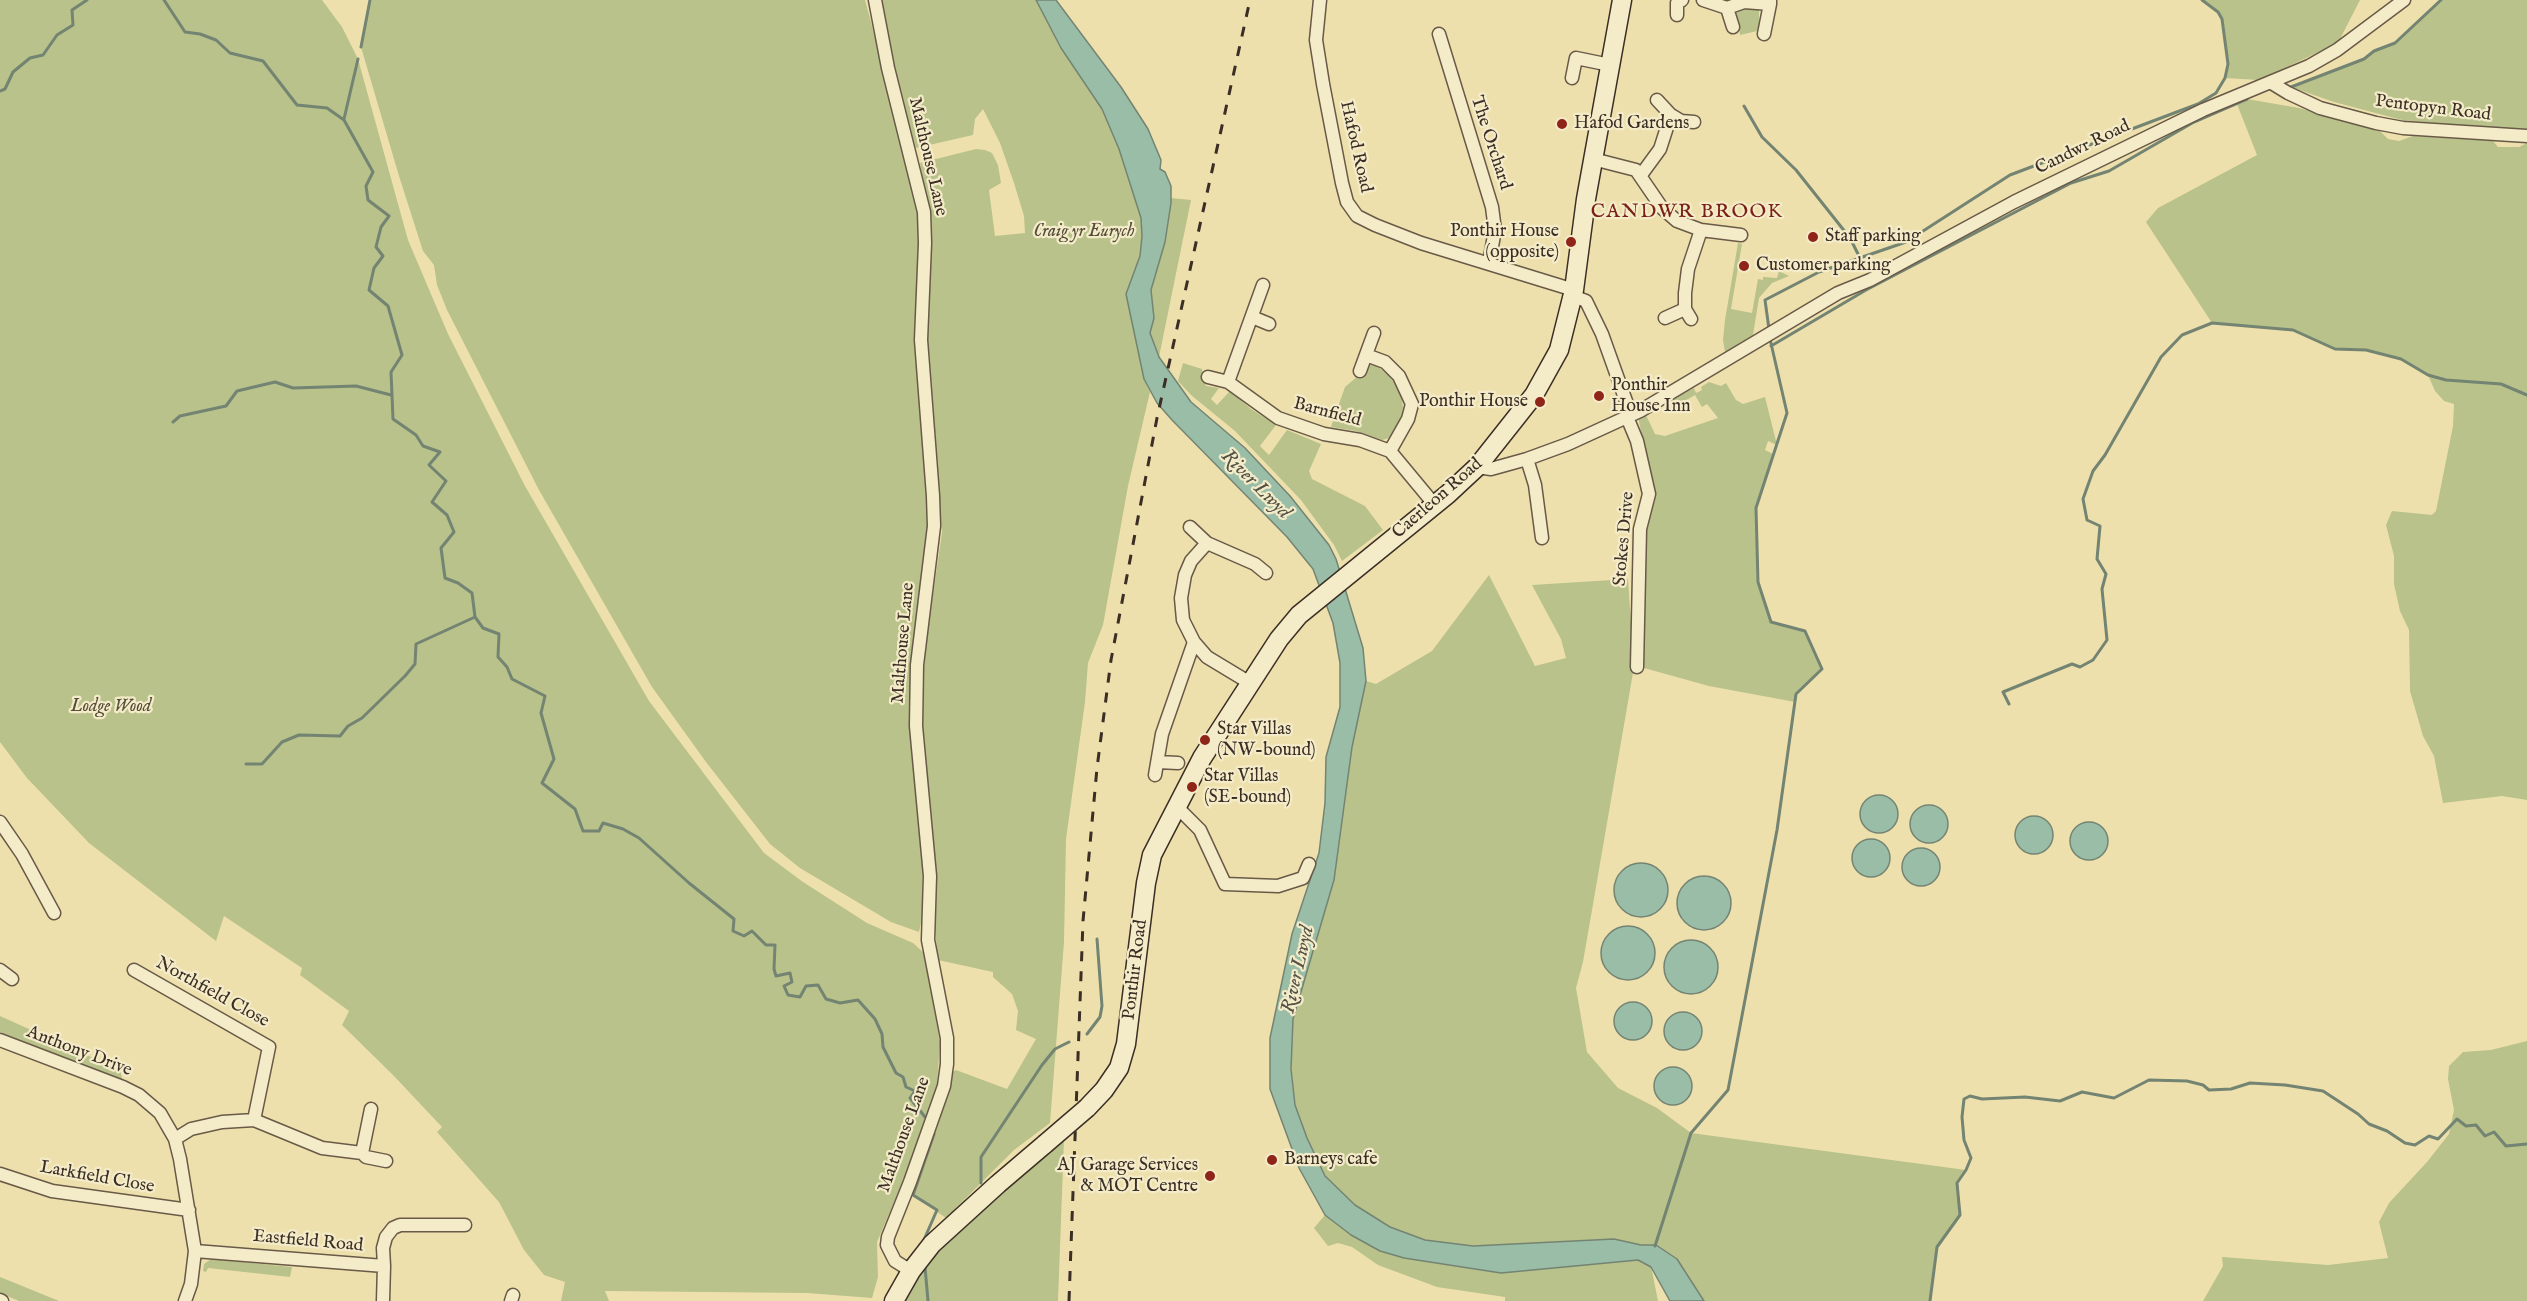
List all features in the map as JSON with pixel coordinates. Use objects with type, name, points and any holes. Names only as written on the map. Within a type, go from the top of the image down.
[{"type":"main road","name":"Caerleon Road","points":[[1321,598],[1477,467],[1534,395],[1559,351],[1573,293],[1593,159],[1622,0]]},
{"type":"main road","name":"Ponthir Road","points":[[894,1301],[911,1271],[932,1244],[1087,1108],[1104,1090],[1119,1068],[1126,1044],[1153,852],[1202,758],[1279,639],[1299,615],[1321,598]]},
{"type":"street","name":"Malthouse Lane","points":[[875,0],[888,68],[924,213],[921,340],[934,526],[917,665],[916,726],[930,876],[928,940],[947,1038],[947,1064],[944,1086],[888,1237],[887,1245],[895,1261],[911,1271]]},
{"type":"street","name":"Hafod Road","points":[[1320,0],[1316,40],[1323,84],[1347,201],[1357,216],[1421,243],[1489,263],[1573,293]]},
{"type":"street","points":[[1677,15],[1677,3],[1682,0]]},
{"type":"street","points":[[1702,0],[1727,8],[1744,2],[1770,2],[1764,34]]},
{"type":"street","name":"Candwr Road","points":[[1629,416],[1838,293],[1870,280],[2112,153],[2337,50],[2404,0]]},
{"type":"street","points":[[1727,8],[1733,27]]},
{"type":"street","name":"The Orchard","points":[[1439,34],[1491,207],[1495,230],[1489,263]]},
{"type":"street","points":[[1572,78],[1576,58],[1610,65]]},
{"type":"street","name":"Pentopyn Road","points":[[2270,82],[2320,108],[2376,123],[2403,128],[2527,135]]},
{"type":"street","points":[[1657,99],[1671,115],[1681,121],[1694,122]]},
{"type":"street","points":[[1641,175],[1660,149],[1671,115]]},
{"type":"street","points":[[1593,159],[1636,170],[1669,216],[1701,230],[1741,235]]},
{"type":"street","points":[[1665,318],[1688,314],[1688,269],[1701,230]]},
{"type":"street","points":[[1228,382],[1263,285]]},
{"type":"street","name":"Stokes Drive","points":[[1573,293],[1586,302],[1602,334],[1637,441],[1649,494],[1640,529],[1637,667]]},
{"type":"street","points":[[1252,317],[1269,324]]},
{"type":"street","points":[[1360,371],[1374,333]]},
{"type":"street","points":[[1366,355],[1385,362],[1399,376],[1412,404],[1408,419],[1390,451],[1434,504]]},
{"type":"street","name":"Barnfield","points":[[1208,377],[1228,382],[1278,418],[1323,434],[1360,440],[1390,451]]},
{"type":"street","points":[[1477,467],[1491,469],[1527,459],[1568,444],[1629,416]]},
{"type":"street","points":[[1527,459],[1535,485],[1542,538]]},
{"type":"street","points":[[1191,527],[1207,543],[1252,563],[1266,573]]},
{"type":"street","points":[[1207,543],[1191,561],[1185,575],[1181,598],[1183,620],[1194,642],[1207,657],[1250,683]]},
{"type":"street","points":[[1252,563],[1261,552]]},
{"type":"street","points":[[1155,775],[1162,734],[1171,702],[1194,642]]},
{"type":"street","points":[[1158,762],[1178,763]]},
{"type":"street","points":[[1176,806],[1200,830],[1225,884],[1278,886],[1303,878],[1308,864]]},
{"type":"street","points":[[0,822],[22,854],[54,913]]},
{"type":"street","points":[[0,970],[12,979]]},
{"type":"street","name":"Northfield Close","points":[[134,970],[269,1047],[254,1120]]},
{"type":"street","name":"Anthony Drive","points":[[0,1040],[105,1079],[139,1095],[160,1113],[175,1138],[195,1251],[191,1284],[185,1301]]},
{"type":"street","points":[[362,1153],[371,1109]]},
{"type":"street","points":[[175,1138],[191,1129],[222,1122],[254,1120],[322,1148],[362,1153],[386,1161]]},
{"type":"street","name":"Larkfield Close","points":[[0,1174],[52,1191],[189,1210]]},
{"type":"street","points":[[384,1266],[383,1248],[393,1228],[400,1225],[465,1225]]},
{"type":"street","name":"Eastfield Road","points":[[195,1251],[384,1266],[383,1301]]},
{"type":"green space","name":"Lodge Wood","points":[[0,0],[322,0],[342,27],[358,59],[408,240],[448,334],[525,486],[649,701],[764,853],[803,882],[867,923],[913,943],[924,953],[940,1042],[937,1085],[906,1174],[877,1242],[878,1277],[872,1298],[807,1293],[605,1291],[609,1301],[561,1301],[565,1282],[544,1275],[524,1250],[499,1202],[437,1132],[442,1127],[342,1025],[349,1011],[300,975],[302,968],[224,916],[216,941],[89,843],[27,778],[0,742]]},
{"type":"green space","points":[[370,0],[865,0],[916,189],[919,222],[917,327],[927,470],[927,529],[919,613],[923,913],[919,932],[891,922],[800,868],[770,844],[706,762],[652,687],[539,490],[447,310],[437,285],[434,265],[423,251],[361,47]]},
{"type":"green space","name":"Craig yr Eurych","points":[[881,0],[1036,0],[1061,48],[1102,109],[1119,149],[1141,218],[1142,236],[1140,256],[1126,294],[1144,379],[1150,392],[1128,486],[1103,625],[1088,663],[1085,702],[1066,839],[1064,942],[1050,1123],[1014,1150],[946,1218],[913,1195],[948,1092],[951,1073],[956,1070],[1007,1089],[1036,1039],[1016,1030],[1018,1011],[1012,994],[993,977],[993,972],[938,960],[935,929],[936,883],[920,711],[927,635],[942,533],[926,362],[927,202],[920,163],[976,149],[992,153],[998,165],[1001,183],[989,190],[995,236],[1025,233],[1024,216],[1014,183],[1000,143],[983,109],[975,119],[973,135],[916,148],[892,68]]},
{"type":"green space","points":[[2202,0],[2360,0],[2338,43],[2259,80],[2225,78],[2228,64],[2222,19],[2218,12]]},
{"type":"green space","points":[[2441,0],[2527,0],[2527,129],[2402,120],[2334,102],[2291,87],[2364,59],[2374,51],[2395,43]]},
{"type":"green space","points":[[1745,6],[1755,7],[1759,11],[1759,23],[1757,31],[1740,35],[1736,13],[1738,9]]},
{"type":"green space","points":[[2247,99],[2299,108],[2379,130],[2388,139],[2399,141],[2413,136],[2493,141],[2498,147],[2519,147],[2527,143],[2527,800],[2502,796],[2443,803],[2434,756],[2423,736],[2410,691],[2409,630],[2400,611],[2394,584],[2394,556],[2386,525],[2392,511],[2432,515],[2436,511],[2453,426],[2454,404],[2444,401],[2435,391],[2428,375],[2401,359],[2366,350],[2335,349],[2293,330],[2212,323],[2146,222],[2158,208],[2257,155],[2237,104]]},
{"type":"green space","points":[[1171,198],[1191,200],[1159,357],[1150,332],[1154,318],[1151,290],[1165,242]]},
{"type":"green space","points":[[1738,243],[1742,244],[1731,309],[1752,313],[1758,279],[1777,278],[1779,271],[1789,276],[1772,283],[1759,298],[1753,335],[1725,352],[1723,340],[1725,320]]},
{"type":"green space","points":[[1183,363],[1202,369],[1206,386],[1219,388],[1211,399],[1217,405],[1230,391],[1251,409],[1276,425],[1260,446],[1269,455],[1287,430],[1321,444],[1309,471],[1312,479],[1365,506],[1383,530],[1342,561],[1334,545],[1301,500],[1235,431],[1191,395],[1178,381]]},
{"type":"green space","points":[[1371,365],[1377,366],[1388,375],[1397,386],[1402,399],[1403,408],[1400,420],[1389,438],[1382,440],[1356,431],[1331,427],[1345,387]]},
{"type":"green space","points":[[1709,382],[1721,386],[1726,383],[1736,400],[1743,404],[1765,397],[1777,445],[1768,441],[1765,450],[1773,454],[1756,508],[1758,582],[1771,622],[1805,631],[1822,669],[1796,694],[1795,702],[1709,686],[1644,668],[1642,645],[1645,525],[1655,501],[1638,417],[1645,413],[1655,434],[1665,436],[1718,418],[1707,404],[1702,407],[1695,395],[1673,408],[1666,409],[1665,407],[1671,400],[1694,388],[1696,393],[1702,390],[1701,387]]},
{"type":"green space","points":[[1489,575],[1535,666],[1566,658],[1561,639],[1532,585],[1628,579],[1634,667],[1583,962],[1576,988],[1587,1052],[1618,1088],[1657,1108],[1691,1133],[1966,1170],[1957,1183],[1960,1215],[1937,1247],[1930,1301],[1704,1301],[1677,1259],[1656,1245],[1641,1245],[1614,1239],[1473,1246],[1425,1240],[1390,1227],[1355,1205],[1325,1176],[1295,1105],[1291,1069],[1293,1019],[1334,880],[1352,747],[1366,681],[1376,684],[1432,651]]},
{"type":"green space","points":[[0,1016],[120,1070],[123,1082],[0,1032]]},
{"type":"green space","points":[[2527,1041],[2527,1301],[2203,1301],[2223,1266],[2222,1257],[2328,1265],[2388,1258],[2379,1222],[2389,1203],[2449,1134],[2454,1110],[2448,1079],[2449,1066],[2463,1052],[2491,1050]]},
{"type":"green space","points":[[1064,1139],[1058,1301],[902,1301],[919,1273],[938,1250]]},
{"type":"green space","points":[[1325,1215],[1351,1235],[1380,1251],[1404,1258],[1501,1273],[1638,1260],[1651,1266],[1658,1301],[1505,1301],[1505,1297],[1437,1287],[1378,1265],[1352,1247],[1338,1243],[1328,1246],[1314,1228]]},
{"type":"green space","points":[[211,1259],[292,1267],[290,1277],[208,1268],[206,1272],[203,1271],[204,1264]]},
{"type":"green space","points":[[0,1277],[59,1301],[19,1301],[0,1293]]},
{"type":"water","name":"River Lwyd","points":[[1036,0],[1056,0],[1121,87],[1148,129],[1161,160],[1160,169],[1165,172],[1171,186],[1171,203],[1165,242],[1151,290],[1154,318],[1150,333],[1159,357],[1191,402],[1245,448],[1290,496],[1329,545],[1336,559],[1363,648],[1366,681],[1352,747],[1334,880],[1293,1019],[1291,1069],[1295,1105],[1325,1176],[1355,1205],[1390,1227],[1425,1240],[1473,1246],[1614,1239],[1641,1245],[1656,1245],[1677,1259],[1704,1301],[1670,1301],[1651,1267],[1638,1260],[1501,1273],[1404,1258],[1380,1251],[1351,1235],[1325,1215],[1299,1168],[1270,1089],[1270,1038],[1292,934],[1319,853],[1325,803],[1326,757],[1340,707],[1340,663],[1333,623],[1313,569],[1287,537],[1172,420],[1157,403],[1144,379],[1126,294],[1140,256],[1141,218],[1119,149],[1102,109],[1061,48]]},
{"type":"water","points":[[1879,795],[1886,796],[1892,801],[1897,807],[1897,821],[1892,827],[1886,832],[1879,833],[1872,832],[1866,827],[1861,821],[1860,814],[1861,807],[1866,801],[1872,796]]},
{"type":"water","points":[[1929,805],[1943,810],[1948,824],[1943,838],[1929,843],[1915,838],[1910,824],[1915,810]]},
{"type":"water","points":[[2034,816],[2041,817],[2047,822],[2052,828],[2052,842],[2047,848],[2041,853],[2034,854],[2027,853],[2021,848],[2016,842],[2015,835],[2016,828],[2021,822],[2027,817]]},
{"type":"water","points":[[2089,822],[2096,823],[2102,828],[2107,834],[2107,848],[2102,854],[2096,859],[2089,860],[2082,859],[2076,854],[2071,848],[2070,841],[2071,834],[2076,828],[2082,823]]},
{"type":"water","points":[[1871,839],[1885,844],[1890,858],[1885,872],[1871,877],[1857,872],[1852,858],[1857,844]]},
{"type":"water","points":[[1921,848],[1928,849],[1934,854],[1939,860],[1939,874],[1934,880],[1928,885],[1921,886],[1914,885],[1908,880],[1903,874],[1902,867],[1903,860],[1908,854],[1914,849]]},
{"type":"water","points":[[1636,863],[1646,863],[1656,867],[1664,875],[1668,890],[1664,905],[1656,913],[1646,917],[1636,917],[1626,913],[1618,905],[1614,895],[1614,885],[1618,875],[1626,867]]},
{"type":"water","points":[[1699,876],[1709,876],[1719,880],[1727,888],[1731,903],[1727,918],[1719,926],[1709,930],[1699,930],[1689,926],[1681,918],[1677,908],[1677,898],[1681,888],[1689,880]]},
{"type":"water","points":[[1623,926],[1633,926],[1643,930],[1651,938],[1655,953],[1651,968],[1643,976],[1633,980],[1623,980],[1613,976],[1605,968],[1601,958],[1601,948],[1605,938],[1613,930]]},
{"type":"water","points":[[1686,940],[1696,940],[1706,944],[1714,952],[1718,967],[1714,982],[1706,990],[1696,994],[1686,994],[1676,990],[1668,982],[1664,972],[1664,962],[1668,952],[1676,944]]},
{"type":"water","points":[[1633,1002],[1640,1003],[1646,1008],[1651,1014],[1651,1028],[1646,1034],[1640,1039],[1633,1040],[1626,1039],[1620,1034],[1615,1028],[1614,1021],[1615,1014],[1620,1008],[1626,1003]]},
{"type":"water","points":[[1683,1012],[1690,1013],[1696,1018],[1701,1024],[1701,1038],[1696,1044],[1690,1049],[1683,1050],[1676,1049],[1670,1044],[1665,1038],[1664,1031],[1665,1024],[1670,1018],[1676,1013]]},
{"type":"water","points":[[1673,1067],[1680,1068],[1686,1073],[1691,1079],[1691,1093],[1686,1099],[1680,1104],[1673,1105],[1666,1104],[1660,1099],[1655,1093],[1654,1086],[1655,1079],[1660,1073],[1666,1068]]},
{"type":"waterway","points":[[0,91],[5,89],[13,72],[30,58],[43,55],[57,35],[73,25],[72,10],[87,0]]},
{"type":"waterway","points":[[164,0],[185,32],[200,34],[216,40],[230,53],[263,61],[297,105],[327,108],[344,120],[373,172],[366,186],[368,200],[389,216],[381,227],[376,247],[383,256],[374,268],[369,290],[388,306],[402,355],[391,372],[393,419],[416,435],[423,446],[440,452],[429,465],[446,481],[432,502],[447,515],[454,532],[441,548],[445,578],[458,583],[472,593],[475,617],[483,628],[499,634],[498,657],[507,667],[512,679],[545,696],[541,713],[554,759],[542,783],[575,809],[583,831],[599,831],[603,823],[623,829],[639,838],[689,883],[734,919],[733,931],[744,936],[752,931],[766,945],[775,945],[776,976],[790,973],[792,982],[784,986],[788,995],[800,997],[806,986],[818,985],[826,999],[840,1003],[858,1000],[875,1019],[882,1034],[883,1047],[896,1073],[903,1077],[906,1087],[915,1091],[910,1098],[925,1117]]},
{"type":"waterway","points":[[361,47],[370,0]]},
{"type":"waterway","points":[[1769,329],[1765,300],[1819,272],[1906,242],[2010,175],[2198,104],[2216,93],[2225,78],[2228,64],[2222,19],[2218,12],[2202,0]]},
{"type":"waterway","points":[[2291,87],[2364,59],[2374,51],[2395,43],[2441,0]]},
{"type":"waterway","points":[[344,119],[358,59]]},
{"type":"waterway","points":[[1771,346],[1866,290],[2071,183],[2109,171],[2194,122],[2247,99]]},
{"type":"waterway","points":[[1744,106],[1762,137],[1796,170],[1850,238],[1860,258]]},
{"type":"waterway","points":[[2009,704],[2003,692],[2072,664],[2080,667],[2093,660],[2107,640],[2102,589],[2106,574],[2097,559],[2100,526],[2087,520],[2083,499],[2093,471],[2105,455],[2161,357],[2182,335],[2212,323],[2293,330],[2335,349],[2366,350],[2401,359],[2428,375],[2446,380],[2501,384],[2527,395]]},
{"type":"waterway","points":[[1655,1246],[1691,1133],[1728,1090],[1777,830],[1796,694],[1822,669],[1805,631],[1771,622],[1758,582],[1756,508],[1787,413],[1770,339]]},
{"type":"waterway","points":[[173,422],[180,416],[226,406],[237,391],[275,382],[293,388],[356,386],[391,395]]},
{"type":"waterway","points":[[246,764],[262,764],[282,742],[299,735],[340,736],[348,726],[362,718],[415,664],[416,644],[475,617]]},
{"type":"waterway","points":[[1087,1034],[1100,1017],[1102,1006],[1097,939]]},
{"type":"waterway","points":[[981,1183],[981,1157],[1042,1065],[1055,1049],[1069,1042]]},
{"type":"waterway","points":[[1930,1301],[1937,1247],[1960,1215],[1957,1183],[1971,1158],[1964,1140],[1962,1117],[1964,1099],[1970,1096],[1982,1099],[2025,1097],[2060,1101],[2082,1092],[2114,1098],[2149,1080],[2187,1081],[2203,1085],[2209,1090],[2231,1089],[2250,1083],[2285,1085],[2323,1091],[2369,1124],[2387,1131],[2405,1143],[2415,1145],[2429,1136],[2438,1139],[2457,1119],[2466,1126],[2476,1125],[2485,1136],[2494,1132],[2506,1146],[2527,1144]]},
{"type":"waterway","points":[[923,1242],[937,1210],[913,1195],[934,1134]]},
{"type":"waterway","points":[[925,1267],[928,1301]]},
{"type":"railway","points":[[1069,1301],[1083,921],[1097,768],[1111,660],[1157,418],[1250,0]]},
{"type":"place","name":"Hafod Gardens","points":[[1562,124]]},
{"type":"place","name":"Staff parking","points":[[1813,237]]},
{"type":"place","name":"Ponthir House (opposite)","points":[[1571,242]]},
{"type":"place","name":"Customer parking","points":[[1744,266]]},
{"type":"place","name":"Ponthir House Inn","points":[[1599,396]]},
{"type":"place","name":"Ponthir House","points":[[1540,402]]},
{"type":"place","name":"Star Villas (NW-bound)","points":[[1205,740]]},
{"type":"place","name":"Star Villas (SE-bound)","points":[[1192,787]]},
{"type":"place","name":"Barneys cafe","points":[[1272,1160]]},
{"type":"place","name":"AJ Garage Services & MOT Centre","points":[[1210,1176]]},
{"type":"district","name":"CANDWR BROOK","points":[[1687,213]]}]
